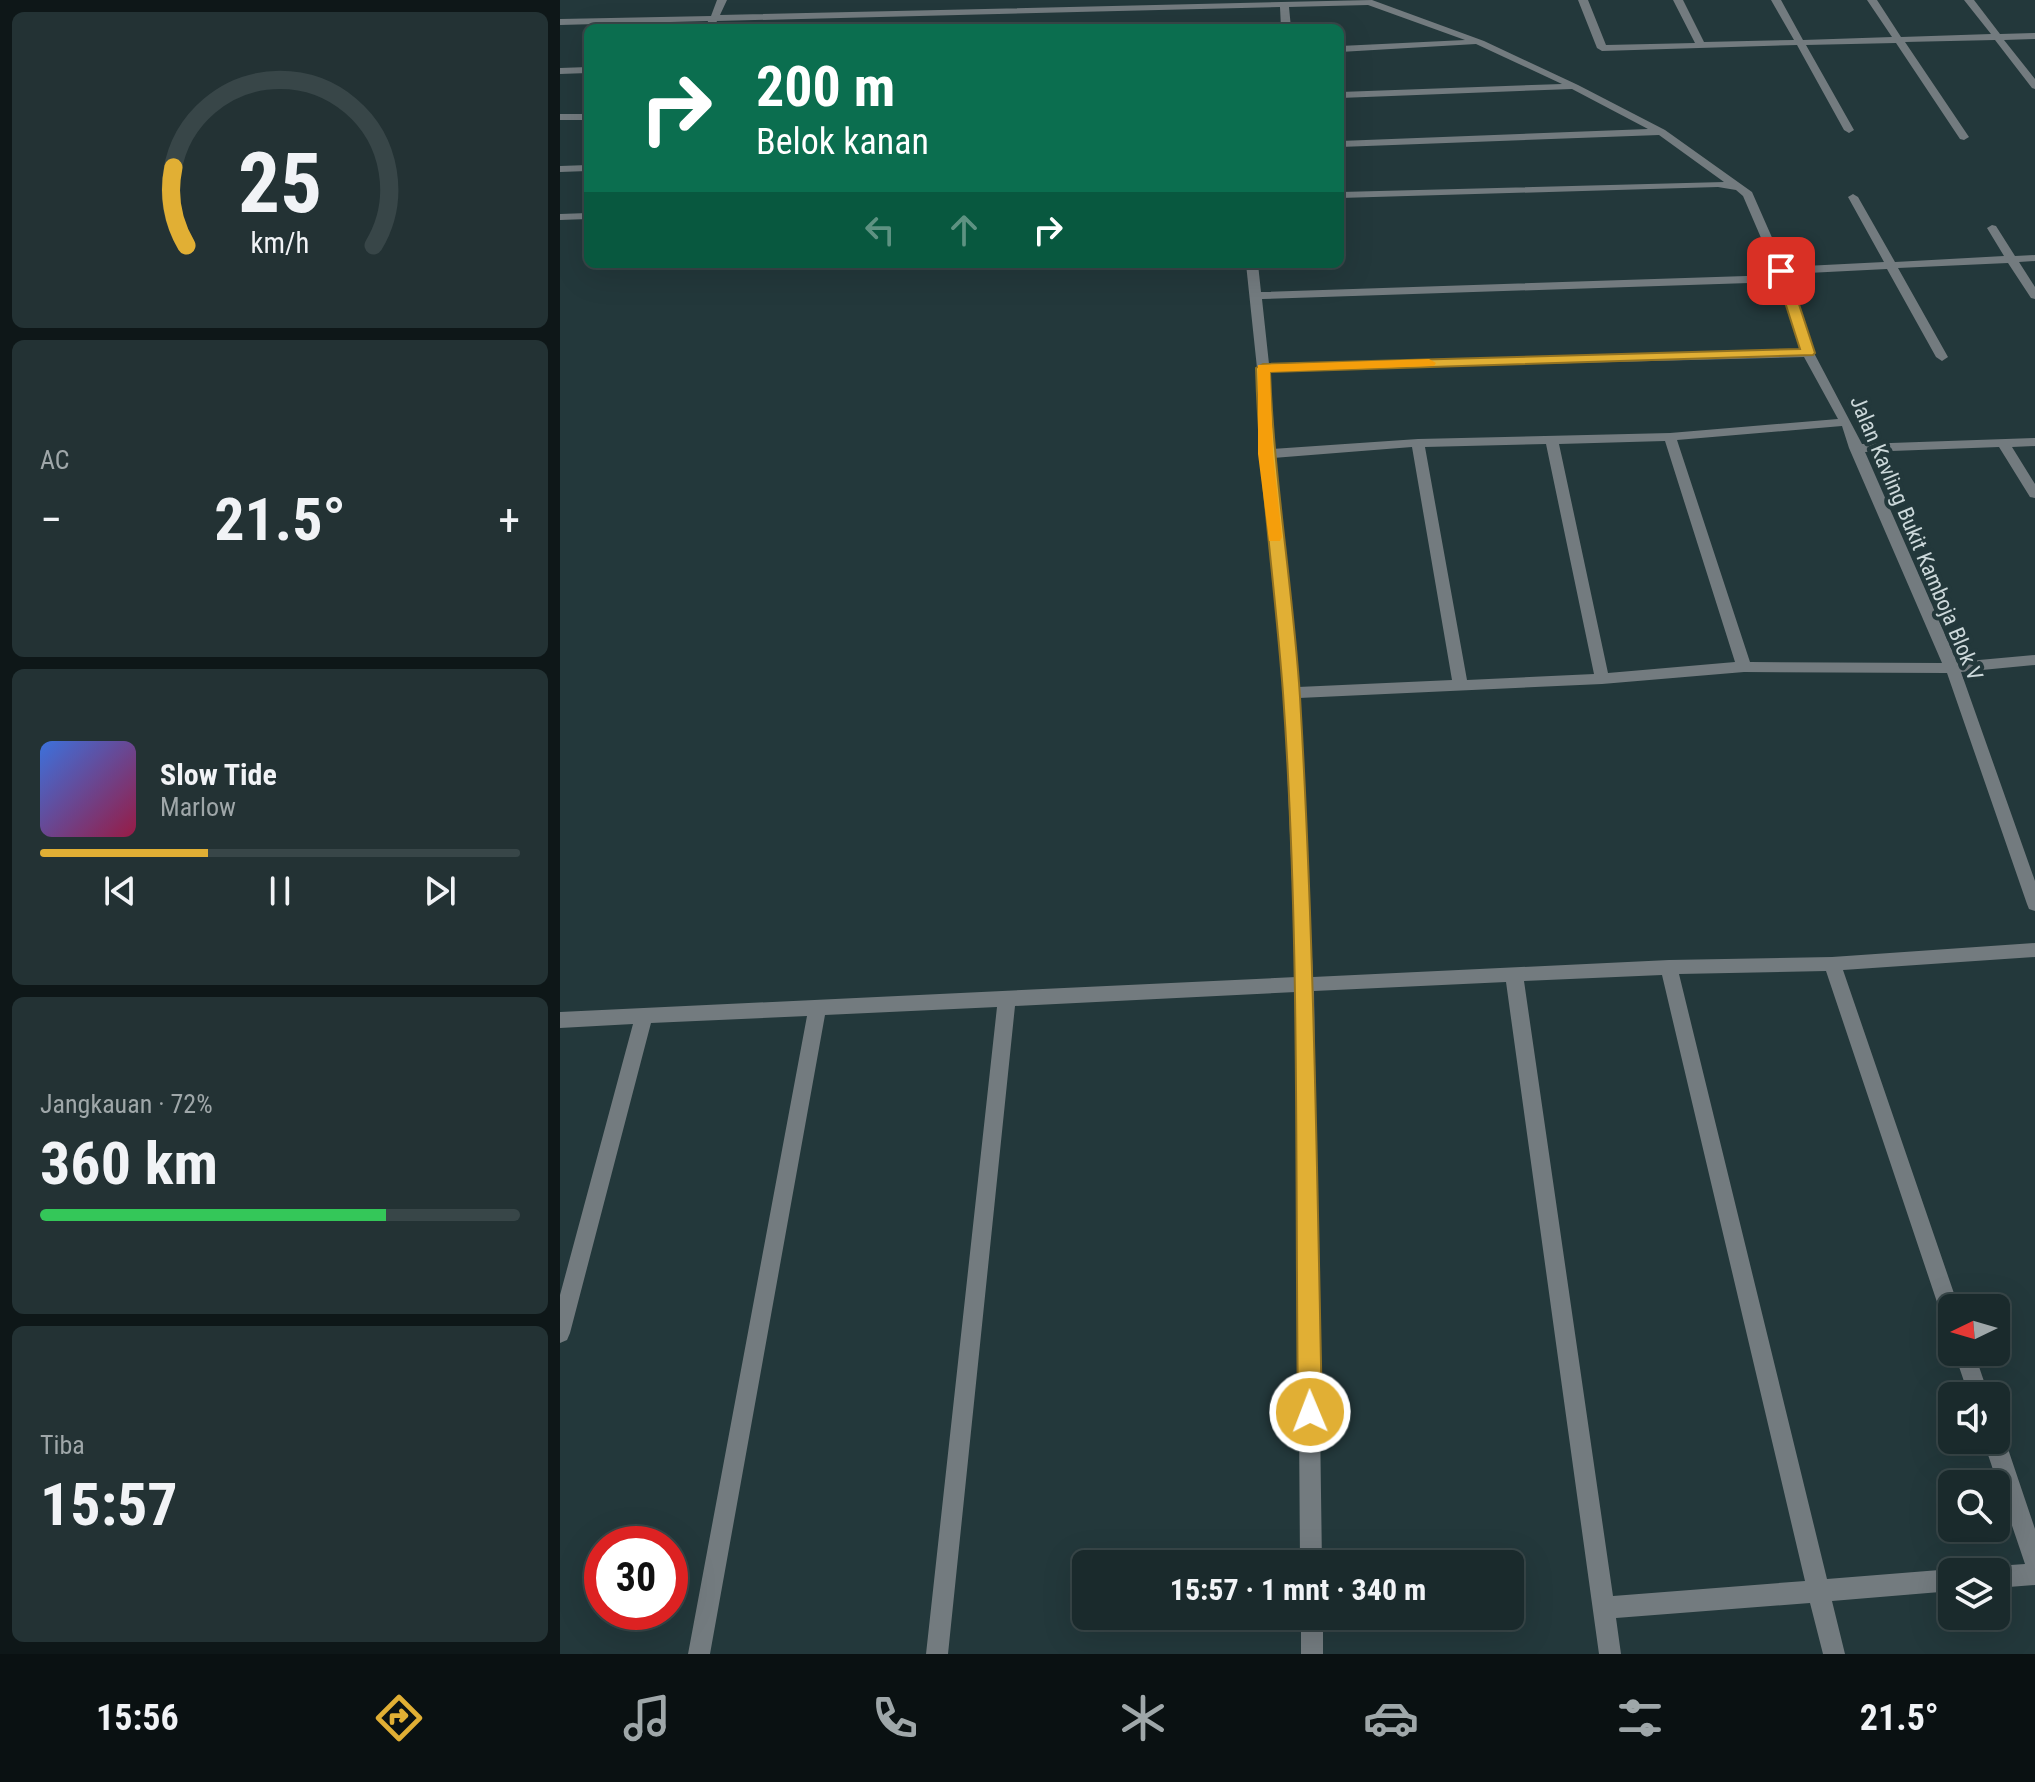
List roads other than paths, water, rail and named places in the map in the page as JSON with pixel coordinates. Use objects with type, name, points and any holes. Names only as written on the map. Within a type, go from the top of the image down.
[{"type":"street","points":[[712,23],[722,0]]},
{"type":"street","points":[[1583,0],[1602,48],[2035,36]]},
{"type":"street","points":[[1678,0],[1701,46]]},
{"type":"street","points":[[1776,0],[1849,130]]},
{"type":"street","points":[[1872,0],[1964,137]]},
{"type":"street","points":[[1969,0],[2035,86]]},
{"type":"street","points":[[560,22],[712,23],[1005,10],[1369,2],[1481,43],[1575,87],[1661,132],[1748,194]]},
{"type":"street","points":[[1284,5],[1286,24]]},
{"type":"street","points":[[1344,49],[1481,43]]},
{"type":"street","points":[[560,71],[584,70]]},
{"type":"street","points":[[1344,95],[1575,87]]},
{"type":"street","points":[[560,117],[584,117]]},
{"type":"street","points":[[1344,144],[1661,132]]},
{"type":"street","points":[[560,169],[584,168]]},
{"type":"street","points":[[1344,195],[1718,184],[1734,186],[1748,194]]},
{"type":"street","name":"Jalan Kavling Bukit Kamboja Blok V","points":[[1748,194],[1783,275],[1808,353],[1846,422],[1952,668],[2035,904]]},
{"type":"street","points":[[1853,197],[1942,357]]},
{"type":"street","points":[[560,217],[584,216]]},
{"type":"street","points":[[1992,228],[2035,296]]},
{"type":"street","points":[[1257,296],[1783,275],[1891,265],[2035,258]]},
{"type":"street","points":[[1253,268],[1263,368],[1266,454],[1291,693],[1305,986],[1311,1550]]},
{"type":"street","points":[[1263,368],[1808,353]]},
{"type":"street","points":[[1266,454],[1418,443],[1670,437],[1846,422]]},
{"type":"street","points":[[1670,437],[1744,667]]},
{"type":"street","points":[[1551,438],[1602,679]]},
{"type":"street","points":[[1855,448],[2035,442]]},
{"type":"street","points":[[1418,443],[1461,687]]},
{"type":"street","points":[[2003,443],[2035,494]]},
{"type":"street","points":[[1291,693],[1602,679],[1744,667],[1952,668],[2035,660]]},
{"type":"street","points":[[560,1020],[1669,967],[1832,964],[2035,950]]},
{"type":"street","points":[[1832,964],[1944,1294]]},
{"type":"street","points":[[1669,967],[1834,1654]]},
{"type":"street","points":[[1514,974],[1610,1654]]},
{"type":"street","points":[[937,1654],[1007,999]]},
{"type":"street","points":[[699,1654],[817,1009]]},
{"type":"street","points":[[560,1333],[644,1016]]},
{"type":"street","points":[[1999,1454],[2035,1561]]},
{"type":"street","points":[[2010,1576],[2035,1574]]},
{"type":"street","points":[[1603,1608],[1938,1581]]},
{"type":"street","points":[[1312,1630],[1312,1654]]}]
